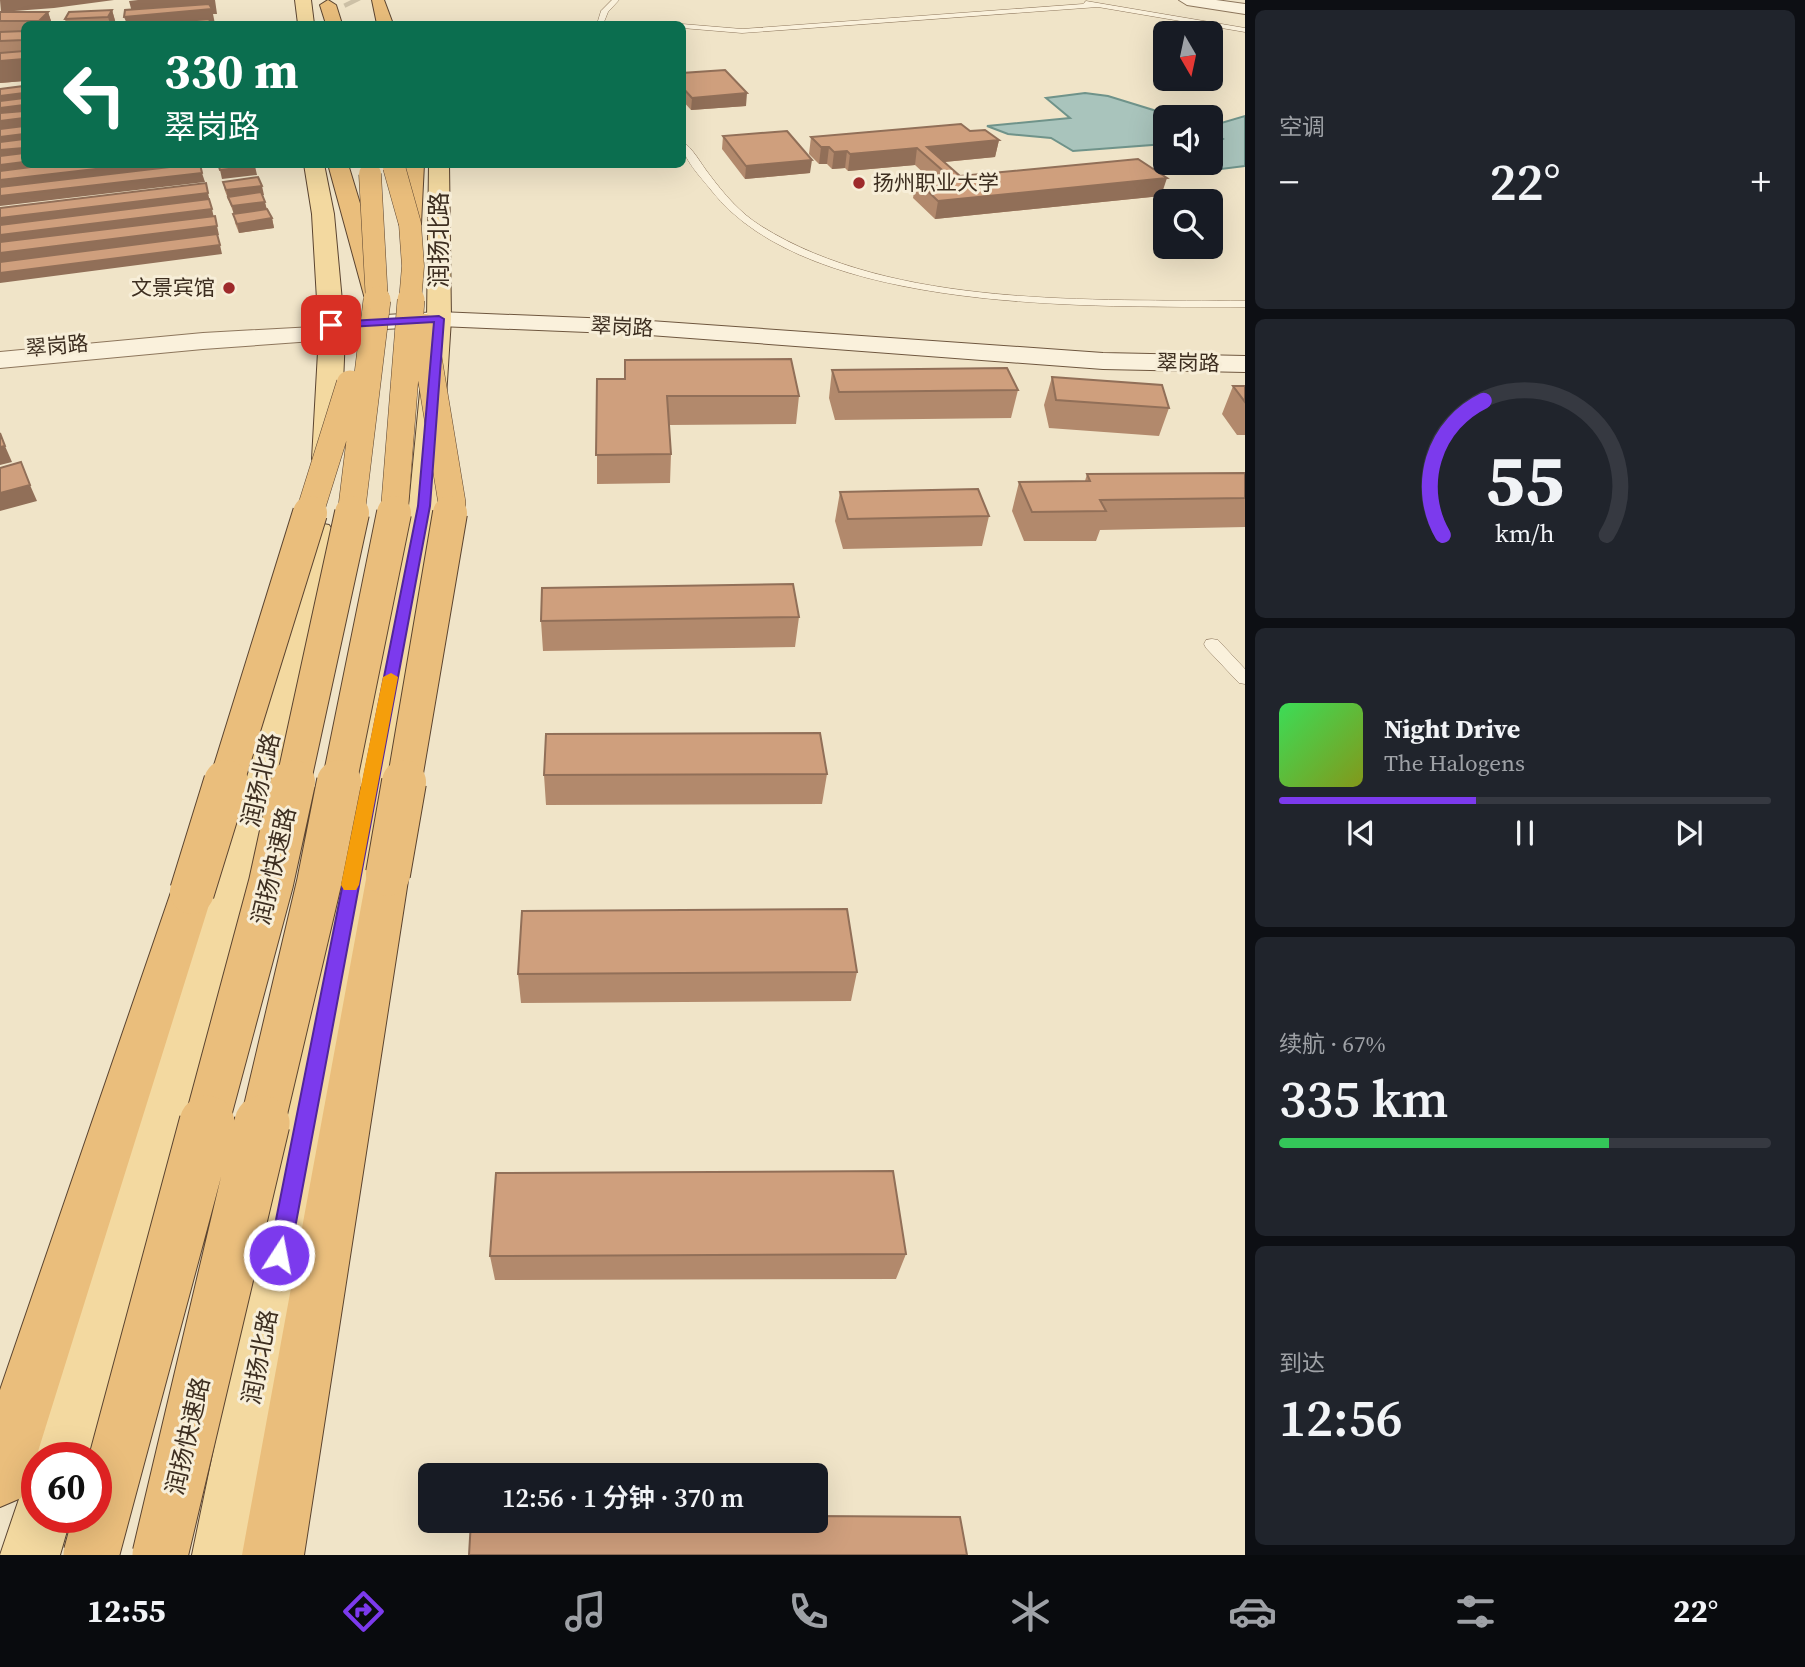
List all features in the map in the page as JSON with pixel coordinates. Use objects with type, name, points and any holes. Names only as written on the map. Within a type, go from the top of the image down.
[{"type":"highway","points":[[377,1],[387,21]]},
{"type":"highway","points":[[328,5],[333,21]]},
{"type":"highway","name":"润扬快速路","points":[[91,1555],[271,883],[352,512],[377,299],[379,168]]},
{"type":"highway","name":"润扬快速路","points":[[160,1555],[319,883],[396,503],[413,266],[410,224],[380,168]]},
{"type":"highway","points":[[273,1555],[452,503],[413,266]]},
{"type":"highway","points":[[0,1477],[192,892],[377,299]]},
{"type":"main road","points":[[303,0],[306,21]]},
{"type":"main road","points":[[1187,0],[1245,7]]},
{"type":"main road","points":[[1208,0],[1245,7]]},
{"type":"main road","name":"润扬北路","points":[[64,1442],[240,870],[323,509],[332,329],[323,214],[378,168]]},
{"type":"main road","name":"润扬北路","points":[[223,1555],[424,506],[441,263],[380,168]]},
{"type":"main road","name":"翠岗路","points":[[438,326],[638,337],[1105,371],[1245,374]]},
{"type":"main road","name":"翠岗路","points":[[0,351],[332,329],[438,326],[636,327],[1103,361],[1245,364]]},
{"type":"main road","name":"翠岗路","points":[[0,360],[332,329]]},
{"type":"main road","points":[[29,1555],[36,1533]]},
{"type":"lane","points":[[601,21],[605,11],[616,0]]},
{"type":"lane","points":[[1074,0],[1245,30]]},
{"type":"lane","points":[[686,26],[742,31],[1098,5]]},
{"type":"lane","points":[[686,149],[743,219],[799,250],[876,276],[998,298],[1245,304]]},
{"type":"lane","points":[[1212,644],[1245,679]]},
{"type":"water","points":[[1085,93],[1108,96],[1153,110],[1153,145],[1073,151],[1051,138],[1008,134],[987,126],[1070,118],[1046,98]]},
{"type":"water","points":[[1245,116],[1245,166],[1223,169],[1223,122]]},
{"type":"building","points":[[209,4],[212,9],[124,17],[125,10]]},
{"type":"building","points":[[112,10],[108,17],[65,19],[69,12]]},
{"type":"building","points":[[0,12],[48,12],[39,21],[0,21]]},
{"type":"building","points":[[21,31],[21,40],[0,41],[0,32]]},
{"type":"building","points":[[21,51],[21,59],[0,61],[0,53]]},
{"type":"building","points":[[725,70],[747,93],[692,98],[686,91],[686,73]]},
{"type":"building","points":[[21,86],[21,93],[0,96],[0,89]]},
{"type":"building","points":[[21,98],[21,105],[0,108],[0,101]]},
{"type":"building","points":[[21,111],[21,118],[0,121],[0,113]]},
{"type":"building","points":[[961,124],[970,131],[985,130],[999,140],[927,147],[960,176],[1138,159],[1153,169],[1153,175],[1167,178],[938,201],[916,180],[950,177],[917,148],[850,154],[847,151],[834,152],[829,147],[821,147],[811,137]]},
{"type":"building","points":[[21,126],[21,134],[0,137],[0,129]]},
{"type":"building","points":[[787,131],[812,160],[746,166],[723,136]]},
{"type":"building","points":[[21,139],[21,148],[0,150],[0,142]]},
{"type":"building","points":[[21,153],[21,162],[0,165],[0,156]]},
{"type":"building","points":[[23,168],[104,168],[0,180],[0,171]]},
{"type":"building","points":[[161,168],[201,168],[202,173],[0,196],[0,187]]},
{"type":"building","points":[[258,177],[262,186],[226,190],[223,182]]},
{"type":"building","points":[[206,183],[208,193],[0,218],[0,208]]},
{"type":"building","points":[[261,192],[265,202],[232,206],[228,197]]},
{"type":"building","points":[[209,199],[212,209],[0,235],[0,225]]},
{"type":"building","points":[[267,209],[272,218],[237,224],[233,214]]},
{"type":"building","points":[[215,216],[217,226],[0,253],[0,242]]},
{"type":"building","points":[[217,234],[220,245],[0,273],[0,262]]},
{"type":"building","points":[[791,359],[799,396],[667,396],[671,454],[596,455],[597,379],[625,379],[625,360]]},
{"type":"building","points":[[1007,368],[1018,390],[839,392],[832,370]]},
{"type":"building","points":[[1052,377],[1162,385],[1169,408],[1056,400]]},
{"type":"building","points":[[1233,386],[1245,386],[1245,402]]},
{"type":"building","points":[[0,433],[5,446],[0,447]]},
{"type":"building","points":[[21,462],[30,485],[0,493],[0,468]]},
{"type":"building","points":[[1245,473],[1245,498],[1100,500],[1106,511],[1032,512],[1019,482],[1090,481],[1087,474]]},
{"type":"building","points":[[978,489],[989,516],[848,519],[840,492]]},
{"type":"building","points":[[793,584],[799,617],[541,621],[542,588]]},
{"type":"building","points":[[820,733],[827,774],[544,775],[546,734]]},
{"type":"building","points":[[847,909],[857,972],[518,974],[522,911]]},
{"type":"building","points":[[893,1171],[906,1254],[490,1256],[496,1173]]},
{"type":"building","points":[[828,1516],[960,1517],[967,1555],[469,1555],[470,1533],[828,1533]]},
{"type":"tunnel","points":[[351,0],[353,4]]},
{"type":"slow traffic","points":[[350,885],[391,677]]},
{"type":"place","name":"扬州职业大学","points":[[859,183]]},
{"type":"place","name":"文景宾馆","points":[[229,288]]},
{"type":"route","points":[[279,1255],[424,506],[439,319],[331,325]]}]
